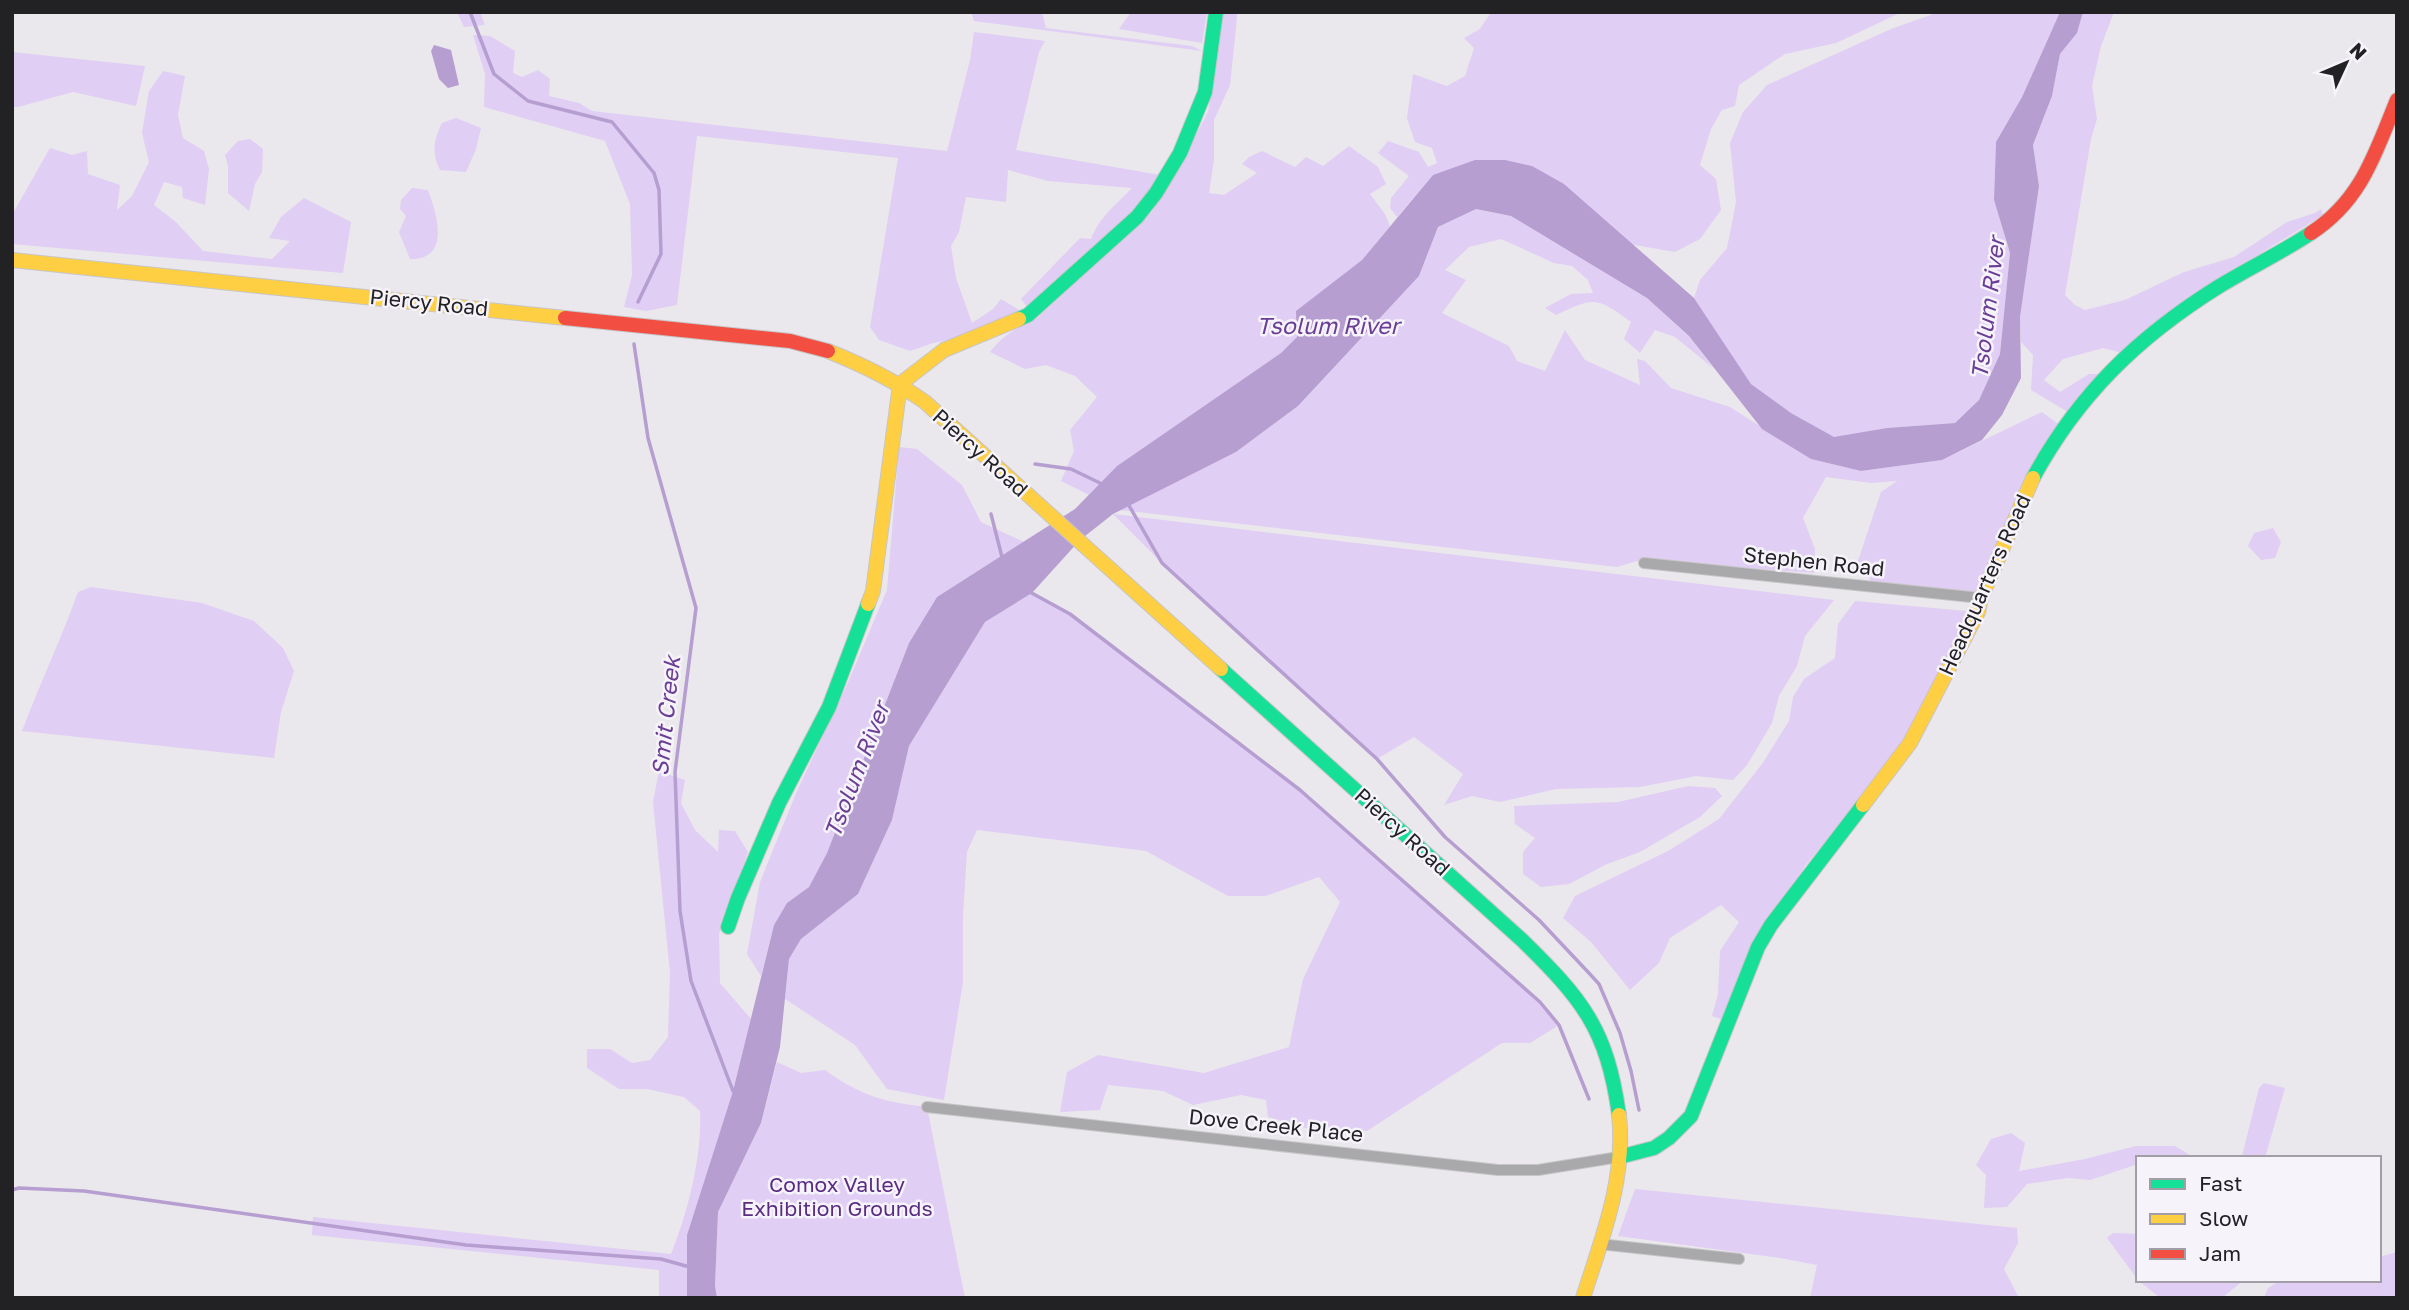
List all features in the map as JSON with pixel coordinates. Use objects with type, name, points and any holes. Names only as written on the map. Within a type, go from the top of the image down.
[{"type":"street","points":[[728,927],[779,803],[829,707],[873,591],[900,384],[944,350],[1028,315],[1137,216],[1156,193],[1180,153],[1205,92],[1216,12]]},
{"type":"street","name":"Headquarters Road","points":[[1619,1157],[1654,1148],[1670,1139],[1691,1116],[1758,947],[1771,925],[1910,743],[1978,612],[1981,598],[2045,454],[2061,427],[2104,377],[2130,354],[2216,288],[2330,219],[2347,203],[2358,187],[2397,100]]},
{"type":"street","name":"Piercy Road","points":[[12,260],[790,341],[867,366],[900,384],[965,437],[1101,563],[1522,940],[1582,1003],[1601,1039],[1617,1105],[1619,1157],[1616,1187],[1599,1244]]},
{"type":"street","name":"Stephen Road","points":[[1644,563],[1981,598]]},
{"type":"street","name":"Dove Creek Place","points":[[928,1107],[1498,1170],[1538,1170],[1619,1157]]},
{"type":"street","points":[[1583,1298],[1599,1244],[1739,1259]]},
{"type":"green space","points":[[457,12],[480,12],[485,25],[464,27]]},
{"type":"green space","points":[[971,12],[1042,12],[1046,28],[1192,46],[1202,51],[974,21]]},
{"type":"green space","points":[[1131,12],[1207,12],[1202,43],[1119,29]]},
{"type":"green space","points":[[1223,12],[1237,12],[1237,18],[1230,85],[1214,120],[1214,160],[1209,193],[1224,195],[1257,173],[1242,164],[1262,151],[1295,167],[1306,157],[1323,166],[1349,146],[1378,167],[1386,184],[1370,194],[1385,214],[1390,226],[1362,260],[1297,311],[1297,337],[1281,353],[1117,466],[1089,495],[1061,481],[1074,451],[1070,430],[1097,397],[1075,376],[1046,365],[1025,369],[990,352],[1010,332],[1036,319],[1151,213],[1171,182],[1208,112]]},
{"type":"green space","points":[[1491,12],[1902,12],[1836,43],[1785,54],[1739,85],[1735,106],[1722,110],[1711,129],[1700,165],[1716,179],[1721,210],[1700,239],[1675,252],[1629,244],[1564,184],[1433,175],[1397,217],[1390,208],[1391,198],[1409,176],[1378,153],[1388,141],[1419,152],[1428,167],[1437,163],[1432,148],[1415,142],[1407,118],[1413,74],[1447,86],[1465,76],[1474,48],[1464,38],[1480,29]]},
{"type":"green space","points":[[1939,12],[2060,12],[2022,97],[1996,142],[1994,200],[2010,253],[2000,355],[1979,400],[1955,423],[1887,428],[1835,438],[1791,413],[1751,384],[1694,298],[1700,280],[1727,248],[1736,202],[1730,143],[1743,112],[1767,85],[1891,29]]},
{"type":"green space","points":[[2083,12],[2114,12],[2101,46],[2092,86],[2097,119],[2091,139],[2065,295],[2075,305],[2085,310],[2125,300],[2184,272],[2234,257],[2287,222],[2321,209],[2323,215],[2235,269],[2123,353],[2103,348],[2063,359],[2044,380],[2060,392],[2089,374],[2100,374],[2068,412],[2031,390],[2033,355],[2021,342],[2020,317],[2039,186],[2033,145],[2052,96],[2060,54],[2077,33]]},
{"type":"green space","points":[[974,32],[1045,41],[1039,52],[1016,150],[1160,175],[1151,195],[1028,308],[1021,299],[1080,238],[1091,239],[1104,217],[1132,188],[1048,181],[1008,170],[1006,202],[966,197],[959,232],[951,246],[956,278],[972,323],[993,309],[1001,299],[1021,311],[968,336],[910,351],[879,340],[870,327],[898,158],[697,136],[677,305],[646,311],[624,307],[632,275],[630,204],[605,141],[484,107],[485,74],[473,35],[490,36],[515,51],[513,73],[522,77],[538,70],[550,79],[549,96],[579,103],[592,111],[947,151],[970,60]]},
{"type":"green space","points":[[12,52],[145,66],[136,106],[73,92],[12,107]]},
{"type":"green space","points":[[163,71],[185,76],[178,115],[183,138],[204,151],[209,169],[205,205],[183,198],[182,187],[164,182],[154,205],[176,222],[203,251],[272,259],[290,241],[269,238],[281,217],[304,198],[351,222],[343,273],[12,244],[12,215],[50,148],[72,155],[87,151],[88,174],[120,185],[117,210],[132,196],[149,162],[142,133],[149,91]]},
{"type":"green space","points":[[456,118],[481,128],[466,172],[440,170],[435,157],[435,141],[442,123]]},
{"type":"green space","points":[[250,139],[263,149],[262,172],[255,184],[249,211],[228,193],[228,166],[225,155],[238,141]]},
{"type":"green space","points":[[412,188],[428,190],[435,211],[438,234],[431,252],[423,257],[410,259],[399,232],[406,216],[400,209],[401,200]]},
{"type":"green space","points":[[1476,209],[1511,216],[1647,298],[1689,336],[1713,368],[1675,337],[1655,330],[1640,353],[1624,339],[1631,322],[1602,304],[1587,302],[1556,315],[1545,308],[1571,294],[1593,293],[1588,280],[1572,266],[1554,263],[1501,239],[1469,247],[1445,270],[1466,280],[1442,313],[1509,346],[1517,361],[1545,371],[1565,330],[1585,360],[1640,385],[1637,359],[1645,361],[1671,388],[1730,407],[1811,459],[1861,471],[1942,460],[2042,412],[2058,424],[2019,494],[1975,593],[1872,583],[1858,561],[1881,492],[1897,481],[1871,483],[1826,477],[1803,518],[1815,549],[1814,573],[1640,560],[1617,567],[1120,510],[1236,452],[1298,406],[1419,276],[1438,227]]},
{"type":"green space","points":[[899,447],[917,449],[962,485],[981,522],[1024,542],[937,597],[909,643],[827,853],[809,887],[787,903],[774,925],[761,976],[747,954],[760,882],[797,791],[887,590]]},
{"type":"green space","points":[[1113,514],[1834,600],[1805,636],[1797,666],[1779,696],[1772,723],[1747,765],[1733,780],[1696,776],[1640,787],[1556,789],[1500,802],[1472,796],[1444,805],[1463,774],[1414,737],[1377,759],[1162,563]]},
{"type":"green space","points":[[2273,528],[2281,542],[2275,558],[2261,560],[2248,546],[2254,533]]},
{"type":"green space","points":[[91,587],[202,603],[254,621],[283,648],[294,671],[281,712],[274,758],[22,731],[78,592]]},
{"type":"green space","points":[[1032,593],[1070,614],[1300,790],[1540,1002],[1559,1025],[1530,1043],[1502,1043],[1367,1131],[1306,1128],[1268,1117],[1266,1100],[1241,1095],[1193,1105],[1163,1091],[1108,1085],[1100,1110],[1060,1112],[1067,1072],[1098,1055],[1204,1073],[1289,1047],[1303,979],[1340,902],[1319,877],[1266,896],[1228,896],[1146,851],[977,830],[967,852],[963,982],[944,1100],[887,1089],[855,1045],[785,999],[789,959],[801,939],[858,894],[892,820],[909,746],[985,622]]},
{"type":"green space","points":[[1855,601],[1967,611],[1917,731],[1805,866],[1752,952],[1721,1019],[1712,1016],[1718,994],[1720,951],[1739,922],[1721,905],[1670,938],[1659,963],[1630,990],[1591,942],[1563,918],[1575,896],[1668,851],[1719,819],[1762,764],[1789,721],[1793,697],[1804,679],[1835,658],[1838,624]]},
{"type":"green space","points":[[659,771],[685,780],[681,803],[695,830],[718,852],[719,830],[735,831],[748,852],[719,934],[720,983],[751,1019],[733,1091],[687,1235],[687,1298],[659,1298],[659,1270],[312,1235],[313,1217],[671,1254],[693,1184],[699,1147],[700,1111],[684,1097],[647,1089],[619,1089],[587,1068],[587,1049],[610,1049],[632,1063],[650,1060],[668,1037],[670,973],[653,802]]},
{"type":"green space","points":[[1688,786],[1715,788],[1722,796],[1700,817],[1640,852],[1607,864],[1569,884],[1541,887],[1523,874],[1523,852],[1535,838],[1515,824],[1514,806],[1618,802]]},
{"type":"green space","name":"Comox Valley Exhibition Grounds","points":[[777,1062],[801,1073],[825,1070],[850,1086],[873,1096],[927,1107],[965,1298],[717,1298],[715,1287],[718,1212],[761,1123]]},
{"type":"green space","points":[[2264,1083],[2285,1088],[2266,1156],[2242,1156],[2259,1088]]},
{"type":"green space","points":[[2011,1133],[2025,1143],[2019,1171],[2136,1146],[2175,1146],[2192,1156],[2136,1156],[2136,1165],[2090,1180],[2068,1178],[2027,1184],[2007,1207],[1984,1208],[1986,1175],[1976,1165],[1991,1139]]},
{"type":"green space","points":[[1635,1189],[2017,1228],[2018,1243],[2004,1269],[2019,1298],[1810,1298],[1817,1265],[1618,1236]]},
{"type":"green space","points":[[2113,1233],[2136,1234],[2136,1277],[2107,1238]]},
{"type":"green space","points":[[2397,1252],[2397,1298],[2264,1298],[2268,1288],[2278,1282],[2381,1282],[2381,1256]]},
{"type":"green space","points":[[2140,1282],[2242,1282],[2223,1297],[2160,1298]]},
{"type":"water","name":"Tsolum River","points":[[2060,12],[2083,12],[2077,33],[2060,54],[2052,96],[2033,145],[2039,186],[2020,317],[2021,378],[2002,415],[1982,440],[1942,460],[1861,471],[1811,459],[1762,429],[1689,336],[1647,298],[1511,216],[1476,209],[1438,227],[1419,276],[1298,406],[1236,452],[1113,514],[1080,540],[1032,593],[985,622],[909,746],[892,820],[858,894],[801,939],[789,959],[780,1047],[761,1123],[718,1212],[715,1286],[717,1298],[687,1298],[687,1235],[733,1091],[774,925],[787,903],[809,887],[827,853],[909,643],[937,597],[1075,509],[1117,466],[1281,353],[1297,337],[1296,311],[1362,260],[1433,175],[1475,160],[1505,160],[1532,166],[1564,184],[1694,298],[1751,384],[1791,413],[1834,437],[1887,428],[1955,423],[1979,400],[2000,354],[2010,253],[1994,200],[1996,142],[2022,97]]},
{"type":"water","points":[[434,45],[451,50],[459,85],[448,88],[439,79],[431,51]]},
{"type":"waterway","name":"Smit Creek","points":[[470,12],[494,74],[528,101],[612,122],[654,173],[659,190],[661,254],[638,302]]},
{"type":"waterway","name":"Smit Creek","points":[[634,344],[648,438],[696,608],[675,772],[680,911],[691,981],[733,1091]]},
{"type":"waterway","points":[[1035,464],[1071,469],[1102,484]]},
{"type":"waterway","points":[[1127,502],[1162,563],[1377,759],[1445,837],[1539,920],[1599,984],[1620,1033],[1639,1110]]},
{"type":"waterway","points":[[991,514],[1002,557]]},
{"type":"waterway","points":[[1028,591],[1070,614],[1300,790],[1540,1002],[1559,1025],[1589,1099]]},
{"type":"waterway","points":[[12,1190],[84,1191],[466,1245],[661,1259],[686,1266]]},
{"type":"traffic: fast","points":[[1019,319],[1028,315],[1137,217],[1156,193],[1180,153],[1205,92],[1216,12]]},
{"type":"traffic: fast","points":[[2033,478],[2090,394],[2136,348],[2189,306],[2311,233]]},
{"type":"traffic: fast","points":[[728,927],[779,803],[829,707],[868,604]]},
{"type":"traffic: fast","points":[[1221,669],[1522,940],[1561,980],[1576,998],[1599,1037],[1614,1085],[1619,1115]]},
{"type":"traffic: fast","points":[[1619,1157],[1654,1148],[1669,1138],[1691,1116],[1758,947],[1771,925],[1863,805]]},
{"type":"traffic: slow","points":[[12,260],[565,318]]},
{"type":"traffic: slow","points":[[868,604],[873,591],[900,384],[944,350],[1019,319]]},
{"type":"traffic: slow","points":[[828,351],[878,374],[925,402],[1221,669]]},
{"type":"traffic: slow","points":[[1863,805],[1910,743],[1978,612],[1981,598],[2033,478]]},
{"type":"traffic: slow","points":[[1583,1298],[1605,1231],[1616,1185],[1619,1115]]},
{"type":"traffic: jam","points":[[2311,233],[2343,206],[2355,190],[2374,157],[2397,100]]},
{"type":"traffic: jam","points":[[565,318],[790,341],[828,351]]}]
